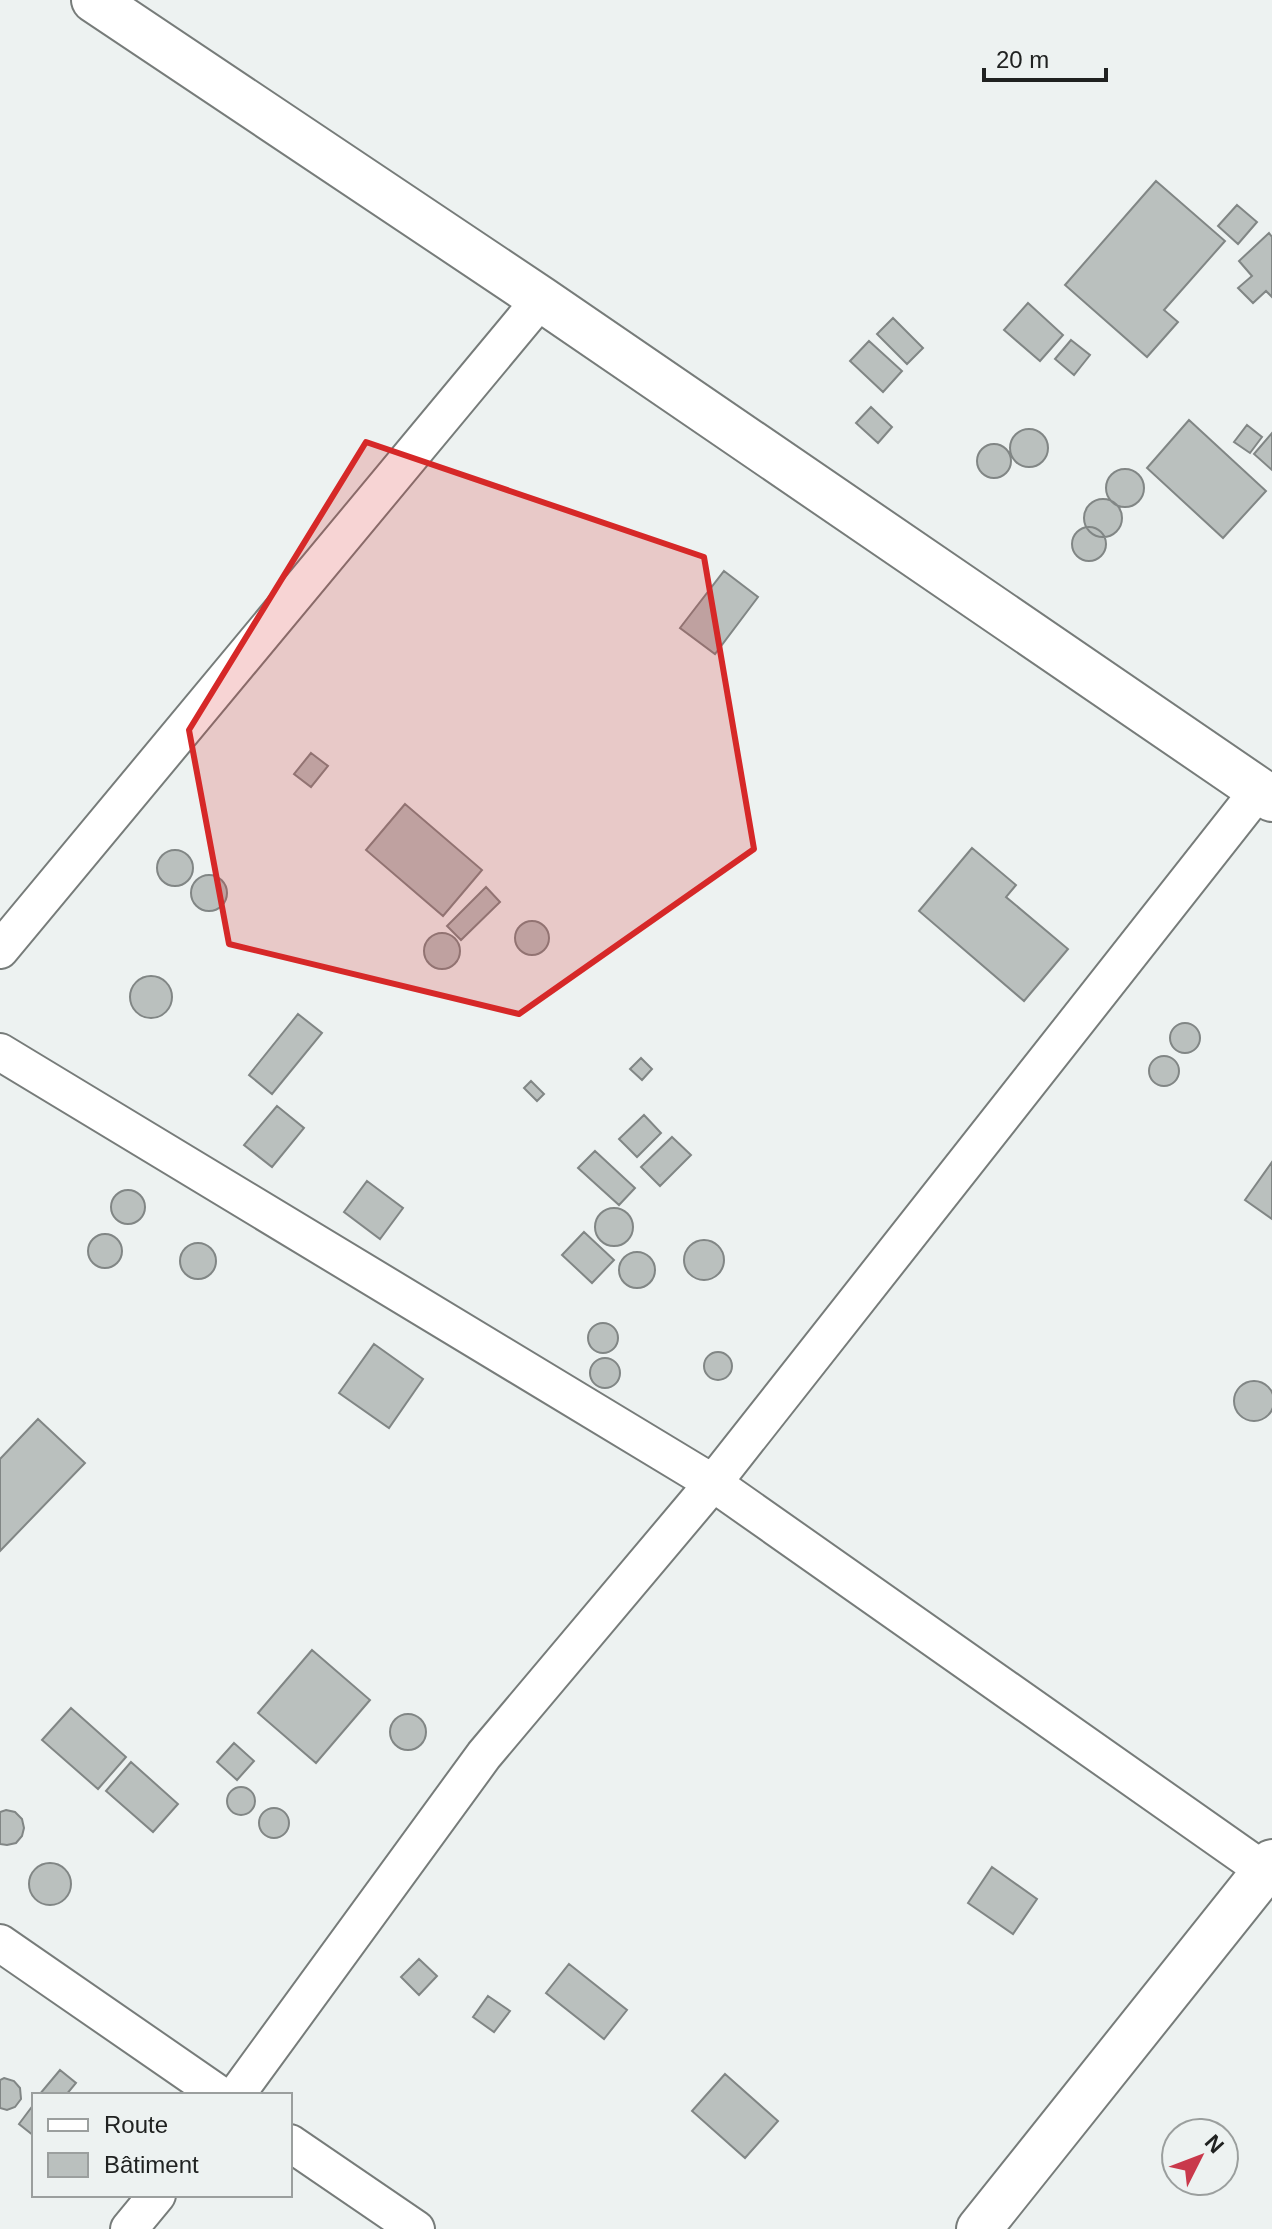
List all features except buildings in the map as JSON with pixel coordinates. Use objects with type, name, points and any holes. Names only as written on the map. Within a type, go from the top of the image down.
[{"type":"street","points":[[94,0],[541,299],[1266,795],[713,1483],[484,1755],[237,2093]]},
{"type":"street","points":[[0,950],[541,299]]},
{"type":"street","points":[[0,1052],[713,1483],[1269,1870],[979,2229]]},
{"type":"street","points":[[0,1943],[217,2093]]},
{"type":"street","points":[[292,2144],[416,2229]]},
{"type":"street","points":[[129,2229],[155,2197]]},
{"type":"highlighted area","points":[[366,442],[704,557],[754,849],[519,1014],[229,944],[189,730]]}]
